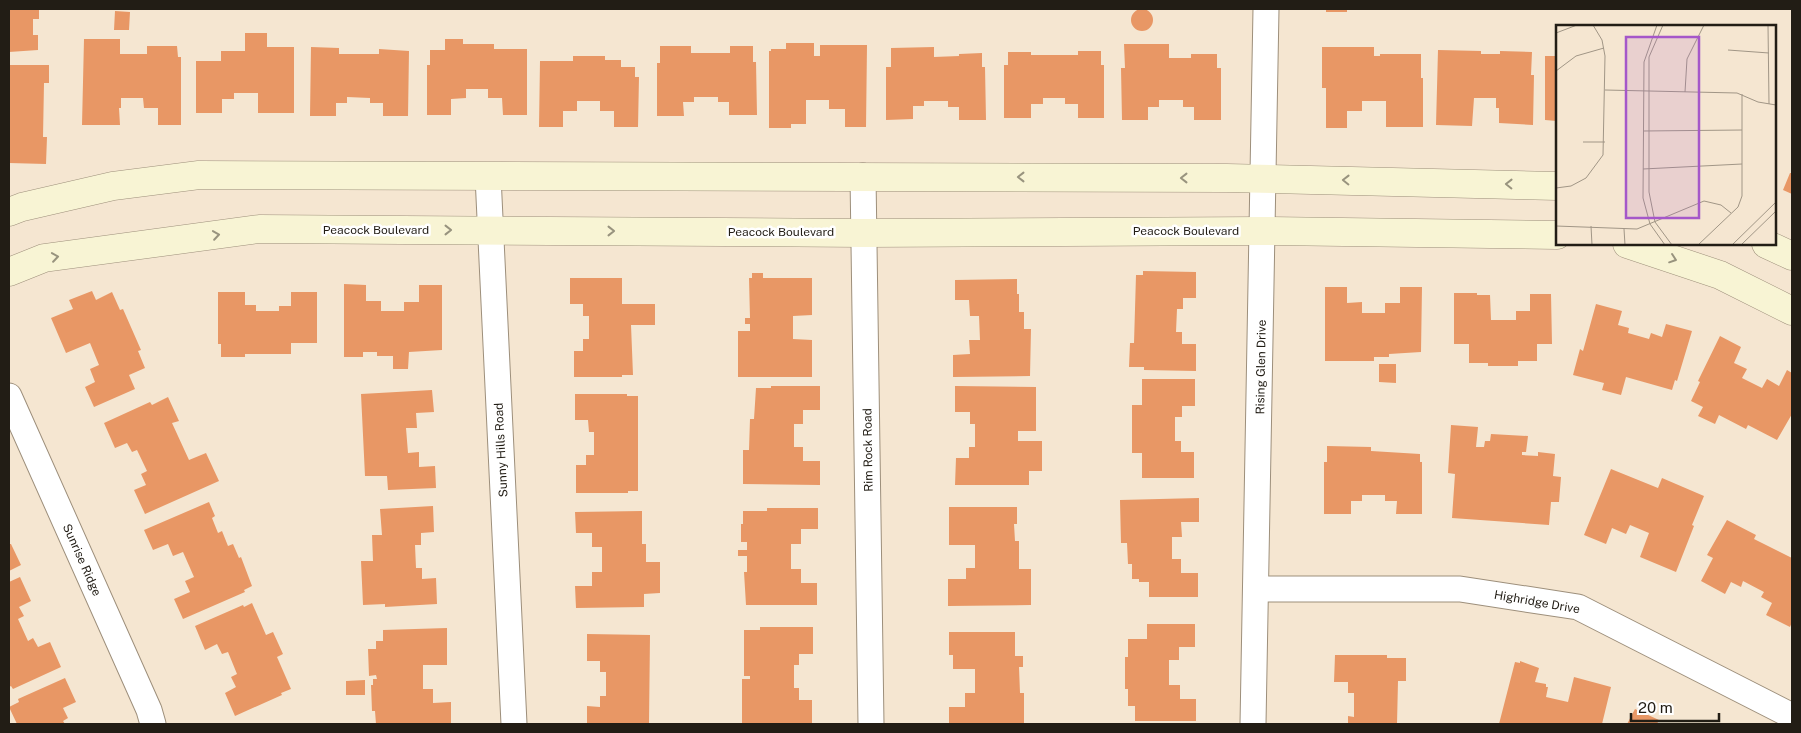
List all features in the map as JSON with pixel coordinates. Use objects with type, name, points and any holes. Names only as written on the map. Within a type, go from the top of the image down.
[{"type":"street","name":"Rising Glen Drive","points":[[1253,724],[1266,9]]},
{"type":"street","points":[[9,212],[22,207],[113,186],[199,175],[1264,178],[1556,186]]},
{"type":"street","name":"Sunny Hills Road","points":[[488,176],[514,724]]},
{"type":"street","name":"Rim Rock Road","points":[[863,176],[871,724]]},
{"type":"street","name":"Peacock Boulevard","points":[[9,272],[44,258],[259,229],[864,233],[1263,231],[1556,235]]},
{"type":"street","points":[[1630,245],[1720,275],[1792,310]]},
{"type":"street","points":[[1768,245],[1792,256]]},
{"type":"street","name":"Sunrise Ridge","points":[[9,396],[149,710],[153,724]]},
{"type":"street","name":"Highridge Drive","points":[[1256,589],[1460,589],[1578,607],[1792,716]]},
{"type":"building","points":[[9,9],[39,9],[39,19],[33,19],[33,35],[38,35],[38,50],[9,52]]},
{"type":"building","points":[[1142,9],[1150,12],[1153,20],[1150,28],[1142,31],[1134,28],[1131,20],[1134,12]]},
{"type":"building","points":[[1326,9],[1347,9],[1347,12],[1326,12]]},
{"type":"building","points":[[115,11],[130,12],[129,30],[114,30]]},
{"type":"building","points":[[245,33],[267,33],[267,47],[294,47],[294,113],[258,113],[258,93],[234,93],[234,99],[222,99],[222,113],[196,113],[196,61],[221,61],[221,51],[245,51]]},
{"type":"building","points":[[84,39],[120,39],[120,54],[147,54],[147,46],[177,46],[178,57],[181,57],[181,125],[158,125],[158,108],[144,108],[143,98],[121,98],[121,108],[119,108],[120,125],[82,125]]},
{"type":"building","points":[[445,39],[463,39],[463,44],[494,44],[494,49],[527,49],[527,115],[503,115],[502,98],[488,98],[488,89],[466,89],[466,98],[451,99],[451,115],[427,115],[427,65],[430,65],[430,50],[445,50]]},
{"type":"building","points":[[786,43],[814,43],[814,56],[820,56],[820,45],[867,45],[866,127],[845,127],[845,109],[829,109],[829,100],[806,100],[806,124],[791,124],[791,128],[769,128],[769,51],[771,49],[786,49]]},
{"type":"building","points":[[1124,44],[1169,44],[1169,58],[1191,58],[1191,54],[1217,54],[1217,68],[1221,68],[1221,120],[1194,120],[1194,107],[1183,107],[1183,100],[1159,100],[1159,107],[1148,107],[1148,120],[1122,120],[1121,68],[1125,68]]},
{"type":"building","points":[[660,46],[691,46],[691,53],[730,53],[730,46],[753,46],[753,62],[756,62],[757,115],[729,115],[729,102],[718,102],[718,97],[694,97],[694,102],[683,102],[684,116],[657,116],[657,63],[660,63]]},
{"type":"building","points":[[311,47],[339,48],[339,54],[379,54],[379,49],[409,51],[408,116],[383,116],[383,103],[370,103],[370,98],[347,97],[347,103],[336,103],[336,116],[310,116]]},
{"type":"building","points":[[934,47],[934,57],[982,53],[982,67],[985,67],[986,120],[959,120],[959,107],[948,107],[948,101],[924,101],[924,106],[913,106],[913,119],[886,120],[886,67],[891,67],[891,48]]},
{"type":"building","points":[[1322,47],[1374,47],[1374,56],[1380,56],[1380,54],[1421,54],[1423,127],[1386,127],[1386,101],[1362,101],[1362,111],[1347,111],[1347,128],[1326,128],[1326,88],[1322,88]]},
{"type":"building","points":[[1438,50],[1481,51],[1481,54],[1500,54],[1500,51],[1532,52],[1531,75],[1534,75],[1533,125],[1499,123],[1499,108],[1496,108],[1496,98],[1474,98],[1472,126],[1436,125]]},
{"type":"building","points":[[1078,51],[1101,51],[1101,65],[1104,65],[1104,118],[1078,118],[1078,104],[1065,104],[1065,98],[1043,98],[1043,104],[1031,104],[1031,118],[1004,118],[1004,65],[1008,65],[1008,52],[1031,52],[1031,55],[1078,55]]},
{"type":"building","points":[[573,56],[605,56],[605,60],[621,60],[621,67],[635,67],[635,77],[639,77],[638,127],[614,127],[614,111],[600,111],[600,101],[577,101],[577,111],[563,111],[563,127],[539,127],[540,61],[573,61]]},
{"type":"building","points":[[1545,56],[1556,56],[1556,121],[1545,120]]},
{"type":"building","points":[[9,65],[49,65],[49,83],[44,83],[43,137],[47,137],[46,164],[9,163]]},
{"type":"building","points":[[1790,173],[1792,173],[1792,194],[1783,190]]},
{"type":"building","points":[[1143,271],[1196,272],[1196,298],[1183,298],[1183,309],[1177,309],[1176,332],[1182,332],[1182,344],[1196,344],[1196,371],[1144,370],[1144,367],[1129,367],[1130,343],[1134,343],[1136,275],[1143,275]]},
{"type":"building","points":[[752,273],[763,273],[763,278],[812,278],[812,315],[793,316],[793,339],[812,340],[812,377],[738,377],[738,331],[750,331],[750,324],[745,324],[745,318],[750,318],[749,278],[752,278]]},
{"type":"building","points":[[570,278],[622,278],[622,304],[655,304],[655,325],[631,325],[633,375],[622,375],[622,377],[574,377],[574,351],[583,351],[583,339],[589,339],[589,316],[583,316],[583,304],[570,304]]},
{"type":"building","points":[[1017,279],[1019,312],[1024,312],[1024,329],[1031,329],[1030,376],[953,377],[953,355],[970,354],[969,340],[980,340],[979,316],[970,316],[969,300],[955,300],[955,280]]},
{"type":"building","points":[[344,284],[366,285],[366,301],[381,301],[381,311],[404,311],[404,302],[419,302],[419,285],[442,285],[442,350],[409,352],[408,369],[393,369],[393,356],[377,356],[377,352],[363,352],[363,357],[344,357]]},
{"type":"building","points":[[1325,287],[1347,287],[1347,303],[1362,302],[1362,313],[1385,313],[1385,303],[1400,303],[1400,287],[1422,287],[1421,352],[1389,354],[1389,357],[1374,357],[1374,361],[1325,361]]},
{"type":"building","points":[[92,291],[96,300],[112,292],[120,310],[123,309],[141,350],[138,351],[145,368],[129,375],[135,389],[94,407],[85,387],[95,382],[90,369],[99,365],[90,343],[66,353],[51,318],[73,309],[69,300]]},
{"type":"building","points":[[218,292],[245,292],[245,305],[256,305],[256,311],[279,311],[279,306],[291,306],[291,292],[317,292],[317,343],[291,343],[291,354],[245,354],[245,357],[221,357],[221,344],[218,344]]},
{"type":"building","points":[[1454,293],[1490,295],[1491,320],[1516,320],[1516,311],[1530,311],[1530,294],[1551,294],[1552,344],[1537,344],[1537,361],[1518,361],[1518,366],[1488,366],[1488,363],[1469,363],[1469,344],[1454,344]]},
{"type":"building","points":[[1596,304],[1622,311],[1618,325],[1629,328],[1628,333],[1649,339],[1651,333],[1662,337],[1666,324],[1692,331],[1677,381],[1675,380],[1672,390],[1626,377],[1621,395],[1602,390],[1604,383],[1573,375],[1580,349],[1583,351]]},
{"type":"building","points":[[1720,336],[1741,347],[1734,363],[1747,369],[1742,378],[1762,388],[1767,379],[1779,386],[1787,370],[1792,373],[1792,414],[1777,440],[1748,425],[1746,429],[1719,415],[1715,424],[1698,416],[1703,407],[1691,401],[1700,382],[1698,381]]},
{"type":"building","points":[[1379,364],[1396,364],[1396,383],[1379,382]]},
{"type":"building","points":[[1142,379],[1195,379],[1195,406],[1182,406],[1182,417],[1175,417],[1175,441],[1181,441],[1181,452],[1194,452],[1194,478],[1142,478],[1142,453],[1132,453],[1132,405],[1142,405]]},
{"type":"building","points":[[771,386],[820,386],[820,410],[803,410],[803,424],[794,424],[794,447],[803,447],[803,461],[820,461],[820,485],[743,484],[743,450],[749,450],[750,419],[754,419],[756,388],[771,388]]},
{"type":"building","points":[[955,386],[1036,387],[1036,431],[1018,431],[1018,441],[1042,441],[1042,471],[1029,471],[1029,485],[955,485],[956,458],[969,458],[969,447],[975,447],[975,424],[970,424],[970,412],[955,412]]},
{"type":"building","points":[[432,390],[434,412],[416,413],[417,428],[406,428],[408,453],[419,452],[419,467],[435,466],[436,488],[388,490],[387,476],[365,476],[361,394]]},
{"type":"building","points":[[575,394],[627,394],[627,396],[638,396],[638,491],[628,491],[628,493],[576,493],[576,465],[586,465],[586,455],[594,455],[594,432],[589,432],[588,420],[575,420]]},
{"type":"building","points":[[168,397],[179,421],[172,423],[189,460],[206,453],[219,481],[145,514],[134,490],[146,485],[141,474],[147,471],[137,450],[132,452],[127,443],[115,448],[104,423],[150,402],[152,405]]},
{"type":"building","points":[[1451,425],[1478,427],[1476,447],[1484,447],[1485,441],[1490,441],[1491,434],[1528,436],[1526,452],[1522,452],[1522,455],[1538,456],[1538,452],[1555,454],[1553,476],[1561,477],[1559,502],[1551,502],[1549,525],[1452,518],[1455,474],[1448,473]]},
{"type":"building","points":[[1327,446],[1371,447],[1371,451],[1420,454],[1420,462],[1422,462],[1422,514],[1396,514],[1397,501],[1385,501],[1385,495],[1362,495],[1362,501],[1351,501],[1351,514],[1324,514],[1324,462],[1327,462]]},
{"type":"building","points":[[1611,469],[1658,488],[1662,478],[1704,496],[1676,572],[1640,557],[1649,533],[1630,525],[1626,534],[1612,528],[1606,544],[1584,535]]},
{"type":"building","points":[[1199,498],[1199,522],[1181,522],[1182,537],[1172,537],[1172,559],[1181,559],[1181,573],[1198,573],[1198,597],[1149,597],[1149,582],[1139,582],[1139,579],[1132,579],[1132,564],[1128,564],[1127,543],[1121,543],[1120,500]]},
{"type":"building","points":[[209,502],[215,516],[212,518],[218,533],[222,531],[228,546],[233,544],[239,558],[241,557],[252,586],[244,590],[245,592],[183,619],[174,599],[190,592],[185,581],[194,577],[183,552],[173,556],[168,544],[153,550],[144,530]]},
{"type":"building","points":[[433,506],[434,532],[421,533],[421,545],[415,545],[416,568],[422,568],[422,579],[436,578],[437,604],[385,607],[385,604],[363,605],[361,561],[373,561],[372,535],[382,535],[380,509]]},
{"type":"building","points":[[949,507],[1017,507],[1017,524],[1014,524],[1015,541],[1019,541],[1019,569],[1031,569],[1031,605],[948,606],[948,579],[966,579],[966,568],[975,568],[975,545],[949,545]]},
{"type":"building","points":[[767,508],[818,508],[818,529],[801,529],[801,544],[791,544],[791,569],[801,569],[801,583],[817,583],[817,605],[746,605],[744,572],[747,572],[747,556],[738,556],[738,550],[747,550],[747,542],[741,542],[743,511],[767,511]]},
{"type":"building","points":[[642,511],[642,544],[646,544],[646,562],[660,562],[660,593],[644,594],[644,607],[576,608],[575,586],[592,586],[592,572],[602,572],[602,547],[592,547],[592,533],[576,533],[575,512]]},
{"type":"building","points":[[1727,520],[1756,535],[1754,539],[1792,558],[1792,622],[1790,627],[1766,615],[1772,603],[1761,597],[1764,592],[1743,581],[1741,587],[1731,582],[1725,594],[1701,581],[1713,558],[1707,555]]},
{"type":"building","points":[[9,544],[11,544],[21,565],[9,571]]},
{"type":"building","points":[[20,577],[31,601],[19,607],[24,616],[18,619],[28,641],[33,638],[38,647],[50,642],[61,667],[13,689],[11,686],[9,687],[9,582]]},
{"type":"building","points":[[252,603],[266,635],[273,632],[283,654],[277,657],[291,689],[235,716],[225,693],[236,687],[231,677],[237,674],[228,652],[222,654],[217,644],[205,650],[195,626],[243,605],[244,607]]},
{"type":"building","points":[[1147,624],[1195,624],[1195,647],[1179,647],[1179,660],[1169,660],[1169,685],[1180,685],[1180,699],[1196,699],[1196,721],[1135,721],[1135,706],[1128,706],[1128,689],[1125,689],[1125,657],[1128,657],[1128,639],[1147,639]]},
{"type":"building","points":[[760,627],[813,627],[813,654],[799,654],[799,665],[794,665],[794,688],[799,688],[799,700],[812,700],[812,724],[742,724],[742,679],[750,679],[750,676],[744,676],[744,630],[760,630]]},
{"type":"building","points":[[447,628],[447,665],[423,665],[423,689],[433,689],[433,703],[451,702],[451,724],[376,724],[375,711],[372,711],[371,685],[373,685],[373,679],[377,679],[376,675],[369,676],[368,649],[376,649],[376,641],[383,641],[383,630]]},
{"type":"building","points":[[949,632],[1015,632],[1015,656],[1023,656],[1023,667],[1019,667],[1020,693],[1024,693],[1024,724],[949,724],[949,707],[965,707],[965,693],[975,693],[975,669],[953,669],[953,655],[949,655]]},
{"type":"building","points":[[587,634],[650,635],[649,724],[587,724],[587,706],[600,707],[600,696],[606,696],[606,672],[600,672],[600,661],[587,661]]},
{"type":"building","points":[[1335,655],[1387,655],[1387,658],[1406,658],[1406,681],[1398,681],[1397,724],[1348,724],[1348,716],[1354,717],[1354,693],[1348,693],[1348,682],[1334,682]]},
{"type":"building","points":[[1520,661],[1539,668],[1535,682],[1546,684],[1546,687],[1548,687],[1546,697],[1568,702],[1574,677],[1611,687],[1602,724],[1499,724],[1515,662],[1520,663]]},
{"type":"building","points":[[65,678],[76,702],[63,708],[68,718],[63,721],[65,724],[17,724],[9,707],[19,702],[18,699]]},
{"type":"building","points":[[365,680],[365,695],[346,695],[346,681]]},
{"type":"building","points":[[1635,709],[1659,720],[1657,724],[1627,724]]}]
